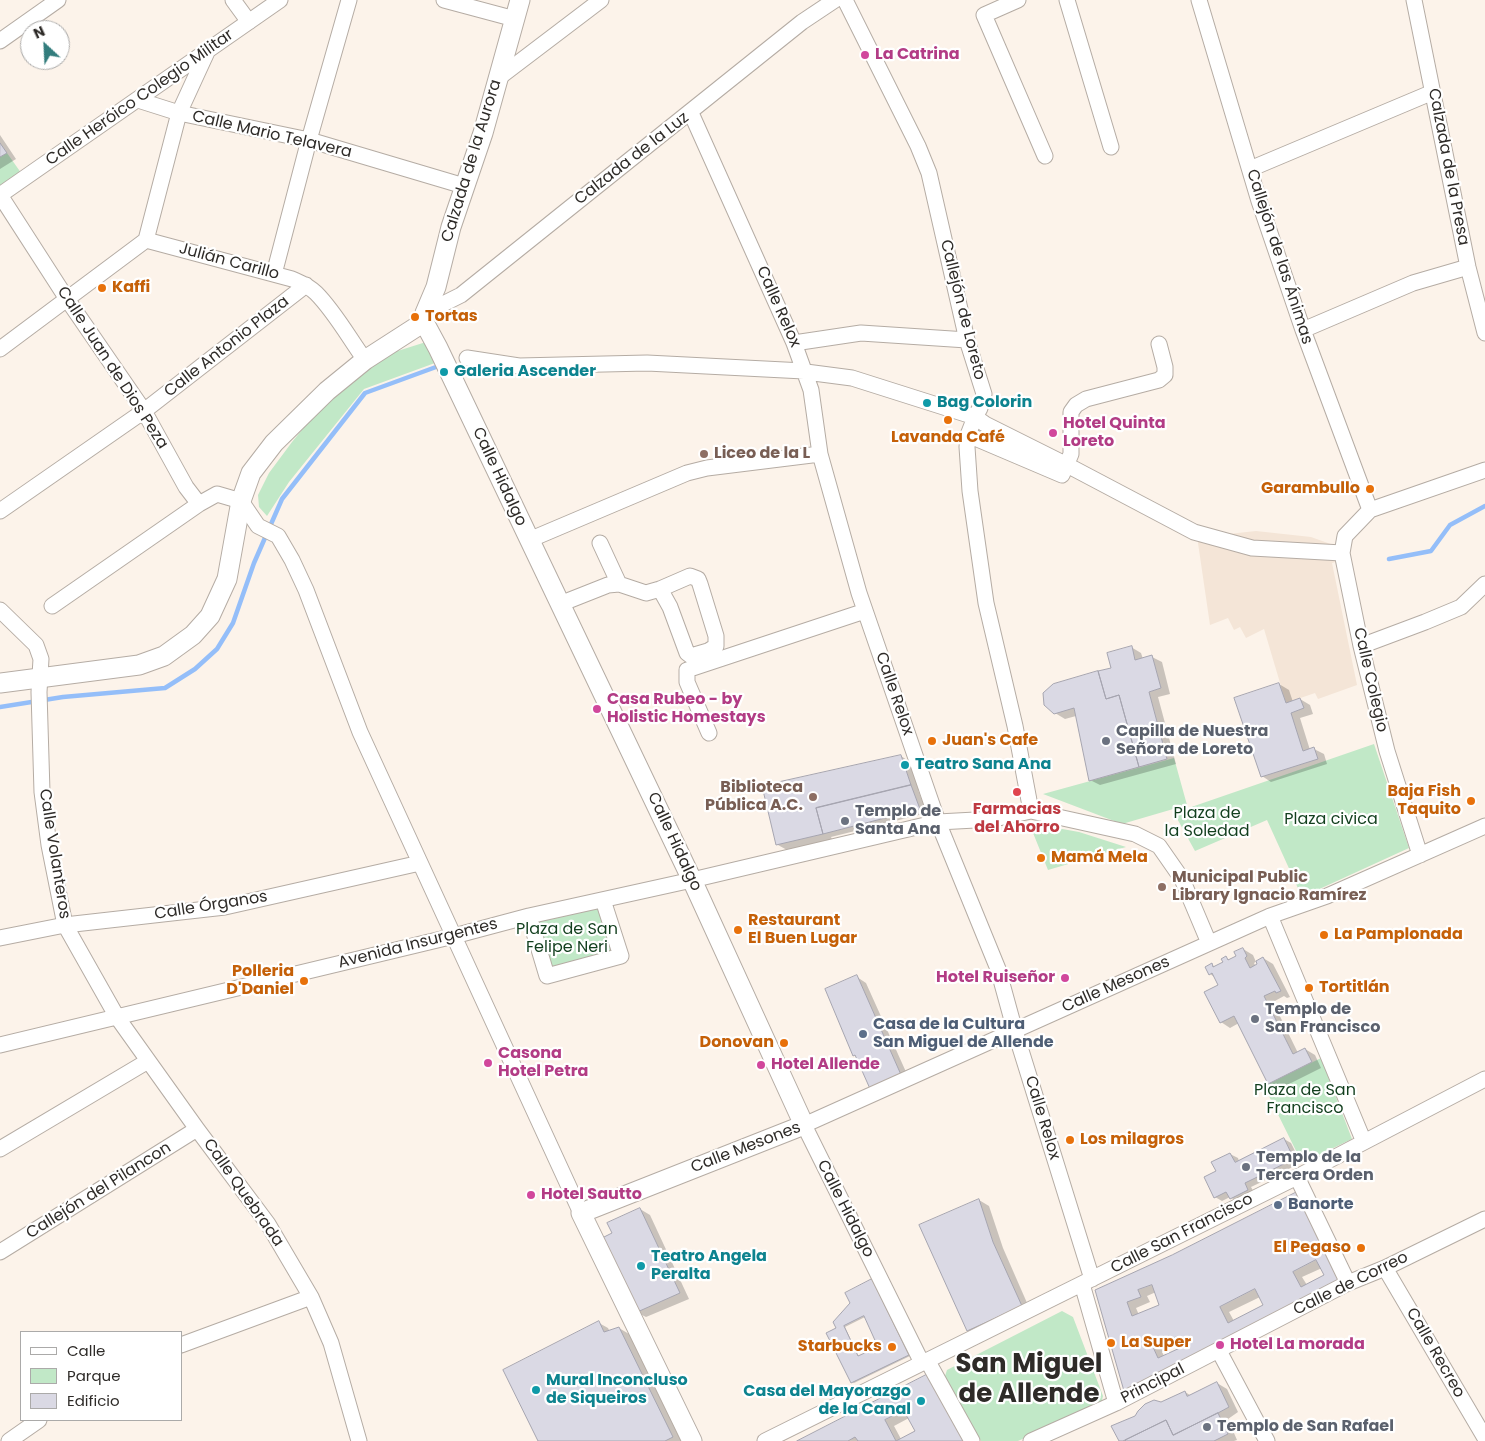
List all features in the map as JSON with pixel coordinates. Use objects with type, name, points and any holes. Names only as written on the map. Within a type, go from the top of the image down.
[{"type":"main road","name":"Calzada de la Aurora","points":[[425,318],[436,287],[451,227],[483,133],[520,0]]},
{"type":"main road","name":"Calzada de la Luz","points":[[0,683],[40,685],[139,665],[164,656],[193,635],[210,616],[227,578],[242,501],[251,473],[274,443],[327,391],[365,360],[425,318]]},
{"type":"main road","name":"Calle Hidalgo","points":[[425,318],[692,880],[804,1126]]},
{"type":"main road","name":"Calle Mesones","points":[[581,1213],[804,1126]]},
{"type":"main road","points":[[581,1213],[692,1441]]},
{"type":"street","points":[[0,41],[58,0]]},
{"type":"street","points":[[233,0],[249,22]]},
{"type":"street","name":"Calle Heróico Colegio Militar","points":[[0,195],[280,0]]},
{"type":"street","points":[[274,274],[309,140],[349,0]]},
{"type":"street","points":[[444,0],[515,19]]},
{"type":"street","points":[[497,79],[601,0]]},
{"type":"street","name":"Calzada de la Luz","points":[[425,318],[461,295],[691,113],[802,22],[835,0]]},
{"type":"street","name":"Callejón de Loreto","points":[[845,0],[918,146],[928,173],[967,340],[984,394],[968,436],[970,491],[985,594],[1015,726],[1031,811]]},
{"type":"street","points":[[1018,0],[984,15],[1046,156]]},
{"type":"street","points":[[1067,0],[1111,147]]},
{"type":"street","name":"Callejón de las Ánimas","points":[[1199,0],[1250,169],[1303,330],[1370,510]]},
{"type":"street","name":"Calzada de la Presa","points":[[1414,0],[1468,267],[1485,332]]},
{"type":"street","points":[[0,349],[146,240],[179,113],[208,51]]},
{"type":"street","points":[[1250,169],[1433,92]]},
{"type":"street","name":"Calle Mario Telavera","points":[[138,100],[179,113],[309,140],[464,186]]},
{"type":"street","name":"Calle Relox","points":[[691,113],[805,371],[811,390],[820,454],[865,610],[938,822],[998,969],[1087,1281],[1116,1403]]},
{"type":"street","name":"Calle Juan de Dios Peza","points":[[0,195],[67,299],[144,412],[186,486],[199,504]]},
{"type":"street","name":"Julián Carillo","points":[[146,240],[292,279],[306,285],[325,304],[365,360]]},
{"type":"street","points":[[1303,330],[1413,283],[1468,267]]},
{"type":"street","name":"Calle Antonio Plaza","points":[[0,512],[144,412],[306,285]]},
{"type":"street","points":[[794,343],[860,333],[967,340]]},
{"type":"street","points":[[968,436],[1062,475],[1070,454],[1071,412],[1076,405],[1086,399],[1159,380],[1165,375],[1165,367],[1159,344]]},
{"type":"street","points":[[467,358],[520,366],[647,363],[805,371],[852,378],[975,416],[985,424],[1194,532],[1252,548],[1342,554],[1345,536],[1370,510],[1485,470]]},
{"type":"street","points":[[529,540],[687,473],[707,468],[820,454]]},
{"type":"street","points":[[52,606],[199,504],[217,494],[242,501],[258,526],[278,536],[306,590],[360,732],[581,1213]]},
{"type":"street","points":[[600,543],[619,584]]},
{"type":"street","name":"Calle Colegio","points":[[1342,554],[1361,646],[1387,751],[1420,856]]},
{"type":"street","points":[[560,604],[608,585],[619,584],[646,593],[690,576],[698,579],[716,636],[716,646],[708,651],[691,656],[687,653],[670,607],[660,589]]},
{"type":"street","points":[[1361,646],[1461,607],[1485,584]]},
{"type":"street","name":"Calle Volanteros","points":[[0,610],[36,645],[41,659],[42,792],[49,845],[65,925],[117,1017]]},
{"type":"street","points":[[709,733],[688,682],[687,670],[865,610]]},
{"type":"street","name":"Avenida Insurgentes","points":[[0,1045],[530,916],[938,822],[994,819],[1031,811],[1135,834],[1159,846],[1182,879],[1209,944]]},
{"type":"street","name":"Calle Mesones","points":[[804,1126],[1270,916],[1327,896],[1485,826]]},
{"type":"street","name":"Calle Órganos","points":[[0,938],[65,925],[225,907],[420,863]]},
{"type":"street","points":[[530,916],[547,976],[620,956],[603,900]]},
{"type":"street","points":[[1270,916],[1364,1142]]},
{"type":"street","name":"Calle Quebrada","points":[[117,1017],[268,1224],[311,1297],[331,1343],[359,1441]]},
{"type":"street","points":[[0,1149],[148,1061]]},
{"type":"street","name":"Calle San Francisco","points":[[764,1441],[1297,1177],[1485,1079]]},
{"type":"street","name":"Calle Hidalgo","points":[[804,1126],[925,1362],[972,1441]]},
{"type":"street","name":"Callejón del Pilancon","points":[[0,1252],[197,1129]]},
{"type":"street","points":[[1297,1177],[1348,1283]]},
{"type":"street","name":"Calle de Correo","points":[[1219,1351],[1348,1283],[1385,1268],[1485,1219]]},
{"type":"street","name":"Calle Recreo","points":[[1385,1268],[1485,1438]]},
{"type":"street","points":[[182,1345],[311,1297]]},
{"type":"street","points":[[1219,1351],[1267,1441]]},
{"type":"street","name":"Principal","points":[[1031,1441],[1116,1403],[1219,1351]]},
{"type":"street","points":[[9,1441],[38,1421]]},
{"type":"shaded area","points":[[1200,528],[1219,535],[1256,531],[1311,537],[1339,547],[1339,561],[1332,563],[1357,685],[1318,699],[1315,693],[1286,703],[1264,629],[1246,638],[1240,627],[1234,630],[1228,618],[1210,625],[1198,543]]},
{"type":"green space","points":[[7,153],[24,177],[0,192],[0,157]]},
{"type":"green space","points":[[426,342],[435,363],[364,389],[289,482],[267,516],[259,507],[258,495],[269,473],[324,403],[388,354]]},
{"type":"green space","name":"Plaza civica","points":[[1374,744],[1409,848],[1302,897],[1267,820],[1195,851],[1174,813]]},
{"type":"green space","points":[[1174,758],[1187,805],[1122,824],[1043,794]]},
{"type":"green space","points":[[1029,823],[1079,832],[1126,847],[1048,870]]},
{"type":"green space","name":"Plaza de San Felipe Neri","points":[[603,900],[621,956],[547,976],[529,916]]},
{"type":"green space","name":"Plaza de San Francisco","points":[[1321,1058],[1352,1139],[1302,1163],[1264,1086]]},
{"type":"green space","points":[[1062,1311],[1073,1317],[1103,1396],[1101,1404],[1018,1441],[981,1441],[945,1376],[947,1370]]},
{"type":"building","points":[[0,143],[7,153],[0,157]]},
{"type":"building","points":[[1132,646],[1135,660],[1152,655],[1161,688],[1149,692],[1167,759],[1139,767],[1119,695],[1106,699],[1098,671],[1111,668],[1107,653]]},
{"type":"building","name":"Capilla de Nuestra Señora de Loreto","points":[[1098,671],[1106,699],[1119,695],[1139,767],[1089,781],[1074,708],[1054,714],[1044,705],[1043,693],[1053,684]]},
{"type":"building","points":[[1279,683],[1286,703],[1300,698],[1304,708],[1291,713],[1303,751],[1314,747],[1318,759],[1261,777],[1234,698]]},
{"type":"building","name":"Biblioteca Pública A.C.","points":[[901,755],[911,785],[816,808],[823,834],[776,845],[762,786]]},
{"type":"building","name":"Templo de Santa Ana","points":[[911,785],[920,809],[823,834],[816,808]]},
{"type":"building","name":"Templo de San Francisco","points":[[1243,948],[1250,968],[1263,957],[1281,991],[1276,993],[1275,991],[1264,996],[1293,1054],[1305,1048],[1312,1062],[1268,1084],[1234,1016],[1220,1023],[1204,992],[1218,985],[1212,973],[1209,975],[1205,967],[1212,963],[1213,967],[1223,962],[1221,959],[1226,956],[1228,960],[1236,956],[1234,952]]},
{"type":"building","name":"Casa de la Cultura San Miguel de Allende","points":[[857,975],[902,1077],[871,1091],[855,1055],[853,1056],[825,989]]},
{"type":"building","name":"Templo de la Tercera Orden","points":[[1284,1138],[1294,1159],[1245,1183],[1248,1190],[1230,1199],[1226,1192],[1214,1198],[1204,1177],[1216,1171],[1211,1162],[1230,1153],[1235,1162]]},
{"type":"building","points":[[1297,1192],[1342,1282],[1124,1391],[1095,1290],[1172,1255]],"holes":[[[1316,1260],[1324,1275],[1301,1287],[1293,1272]],[[1152,1285],[1159,1305],[1132,1316],[1127,1302],[1141,1297],[1138,1290]],[[1255,1289],[1263,1305],[1228,1323],[1220,1307]],[[1177,1337],[1182,1347],[1158,1358],[1153,1347]]]},
{"type":"building","points":[[979,1199],[993,1242],[1022,1306],[967,1331],[919,1225]]},
{"type":"building","name":"Teatro Angela Peralta","points":[[640,1208],[680,1293],[635,1313],[602,1238],[612,1233],[607,1223]]},
{"type":"building","points":[[872,1279],[909,1355],[851,1383],[826,1333],[836,1328],[833,1322],[850,1303],[845,1293]],"holes":[[[864,1316],[878,1347],[858,1356],[844,1326]]]},
{"type":"building","points":[[599,1321],[604,1332],[619,1327],[673,1437],[665,1441],[538,1441],[503,1370]]},
{"type":"building","points":[[928,1374],[965,1441],[896,1441],[858,1441],[855,1437],[848,1441],[797,1441]],"holes":[[[904,1411],[915,1431],[896,1441],[885,1420]]]},
{"type":"building","points":[[1217,1382],[1229,1407],[1173,1435],[1166,1420],[1123,1441],[1119,1441],[1111,1426],[1135,1416],[1145,1404],[1154,1400],[1161,1402],[1185,1391],[1187,1396]]},
{"type":"building","name":"Templo de San Rafael","points":[[1218,1413],[1228,1434],[1214,1441],[1125,1440],[1166,1420],[1173,1435]]},
{"type":"waterway","points":[[0,707],[63,697],[165,688],[195,669],[217,649],[233,623],[254,563],[282,499],[365,393],[436,367]]},
{"type":"waterway","points":[[1389,559],[1431,551],[1450,525],[1485,506]]},
{"type":"place","name":"La Catrina","points":[[865,55]]},
{"type":"place","name":"Kaffi","points":[[102,288]]},
{"type":"place","name":"Tortas","points":[[415,317]]},
{"type":"place","name":"Galeria Ascender","points":[[444,372]]},
{"type":"place","name":"Bag Colorin","points":[[927,403]]},
{"type":"place","name":"Lavanda Café","points":[[948,420]]},
{"type":"place","name":"Hotel Quinta Loreto","points":[[1053,433]]},
{"type":"place","name":"Liceo de la L","points":[[704,454]]},
{"type":"place","name":"Garambullo","points":[[1370,489]]},
{"type":"place","name":"Casa Rubeo - by Holistic Homestays","points":[[597,709]]},
{"type":"place","name":"Juan's Cafe","points":[[932,741]]},
{"type":"place","name":"Capilla de Nuestra Señora de Loreto","points":[[1106,741]]},
{"type":"place","name":"Teatro Sana Ana","points":[[905,765]]},
{"type":"place","name":"Farmacias del Ahorro","points":[[1017,792]]},
{"type":"place","name":"Biblioteca Pública A.C.","points":[[813,797]]},
{"type":"place","name":"Baja Fish Taquito","points":[[1471,801]]},
{"type":"place","name":"Templo de Santa Ana","points":[[845,821]]},
{"type":"place","name":"Mamá Mela","points":[[1041,858]]},
{"type":"place","name":"Municipal Public Library Ignacio Ramírez","points":[[1162,887]]},
{"type":"place","name":"Restaurant El Buen Lugar","points":[[738,930]]},
{"type":"place","name":"La Pamplonada","points":[[1324,935]]},
{"type":"place","name":"Hotel Ruiseñor","points":[[1065,978]]},
{"type":"place","name":"Polleria D'Daniel","points":[[304,981]]},
{"type":"place","name":"Tortitlán","points":[[1309,988]]},
{"type":"place","name":"Templo de San Francisco","points":[[1255,1019]]},
{"type":"place","name":"Casa de la Cultura San Miguel de Allende","points":[[863,1034]]},
{"type":"place","name":"Donovan","points":[[784,1043]]},
{"type":"place","name":"Casona Hotel Petra","points":[[488,1063]]},
{"type":"place","name":"Hotel Allende","points":[[761,1065]]},
{"type":"place","name":"Los milagros","points":[[1070,1140]]},
{"type":"place","name":"Templo de la Tercera Orden","points":[[1246,1167]]},
{"type":"place","name":"Hotel Sautto","points":[[531,1195]]},
{"type":"place","name":"Banorte","points":[[1278,1205]]},
{"type":"place","name":"El Pegaso","points":[[1361,1248]]},
{"type":"place","name":"Teatro Angela Peralta","points":[[641,1266]]},
{"type":"place","name":"La Super","points":[[1111,1343]]},
{"type":"place","name":"Hotel La morada","points":[[1220,1345]]},
{"type":"place","name":"Starbucks","points":[[892,1347]]},
{"type":"place","name":"Mural Inconcluso de Siqueiros","points":[[536,1390]]},
{"type":"place","name":"Casa del Mayorazgo de la Canal","points":[[921,1401]]},
{"type":"place","name":"Templo de San Rafael","points":[[1207,1427]]},
{"type":"district","name":"San Miguel de Allende","points":[[1029,1380]]},
{"type":"park label","name":"Plaza de la Soledad","points":[[1207,823]]}]
